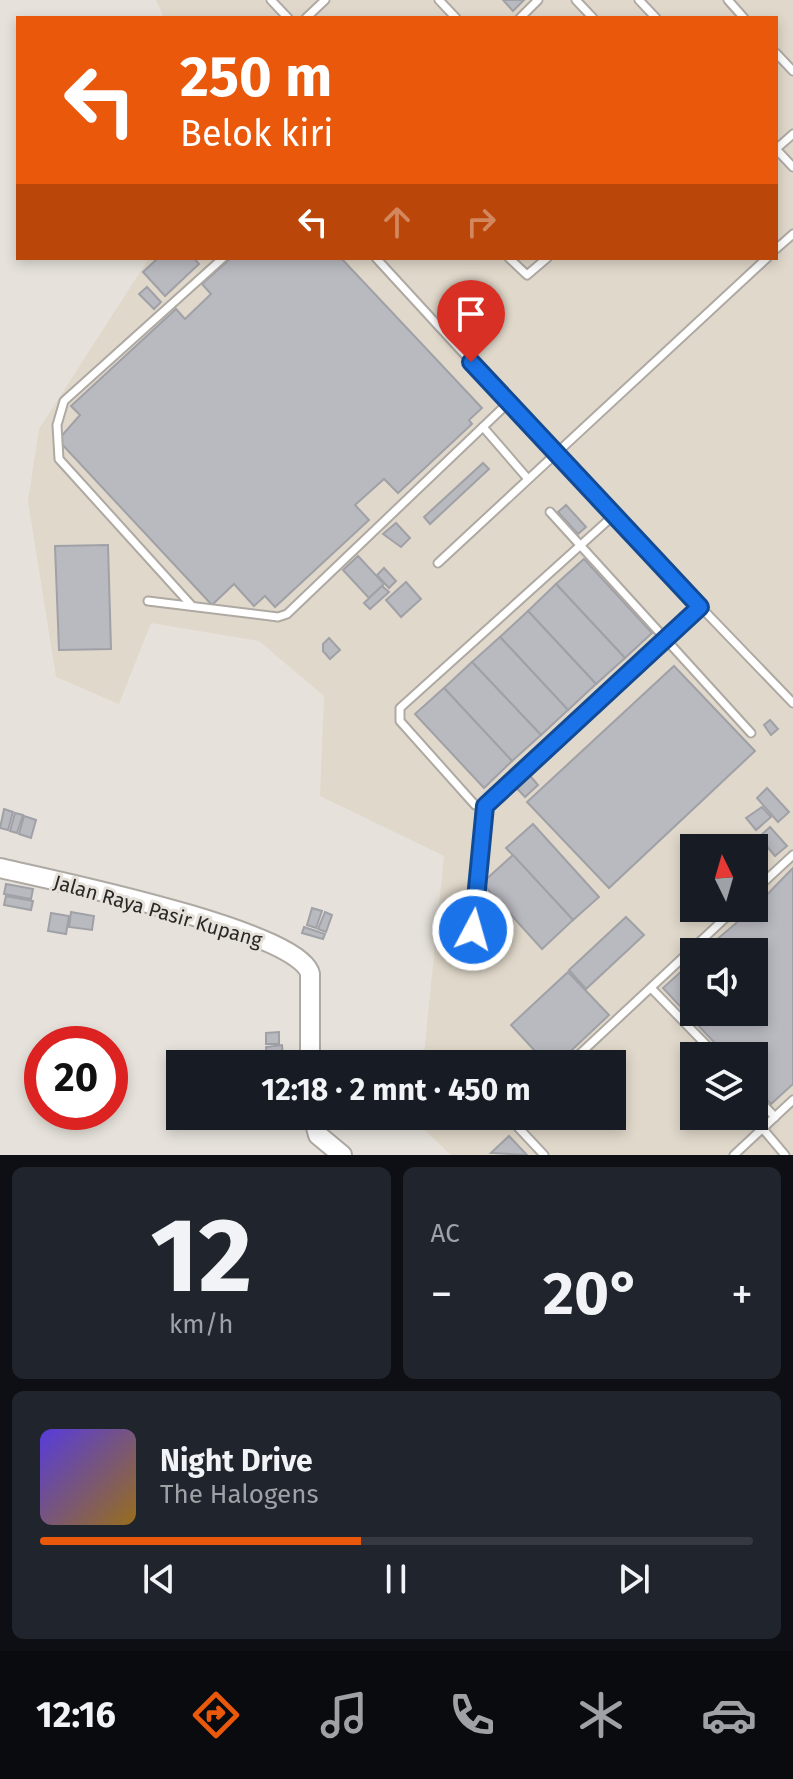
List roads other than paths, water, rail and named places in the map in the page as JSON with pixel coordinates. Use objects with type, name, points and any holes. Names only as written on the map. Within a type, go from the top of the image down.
[{"type":"street","name":"Jalan Raya Pasir Kupang","points":[[0,868],[213,922],[258,937],[297,956],[308,966],[310,974],[310,1050]]},
{"type":"street","points":[[317,1130],[318,1135],[342,1155]]},
{"type":"lane","points":[[271,0],[286,16]]},
{"type":"lane","points":[[308,16],[325,0]]},
{"type":"lane","points":[[439,0],[454,16]]},
{"type":"lane","points":[[522,16],[538,0]]},
{"type":"lane","points":[[576,0],[591,16]]},
{"type":"lane","points":[[639,0],[654,16]]},
{"type":"lane","points":[[728,0],[742,16]]},
{"type":"lane","points":[[778,55],[793,71]]},
{"type":"lane","points":[[778,147],[793,134]]},
{"type":"lane","points":[[778,151],[793,167]]},
{"type":"lane","points":[[778,247],[793,234]]},
{"type":"lane","points":[[192,606],[59,459],[57,425],[64,401],[221,260]]},
{"type":"lane","points":[[378,260],[613,516],[793,703]]},
{"type":"lane","points":[[511,260],[527,275],[545,260]]},
{"type":"lane","points":[[438,563],[765,260]]},
{"type":"lane","points":[[148,601],[278,617],[287,614],[508,403]]},
{"type":"lane","points":[[483,427],[528,479]]},
{"type":"lane","points":[[550,512],[751,733]]},
{"type":"lane","points":[[485,806],[475,805],[410,732],[398,716],[400,708],[613,516]]},
{"type":"lane","points":[[470,961],[485,806],[700,607]]},
{"type":"lane","points":[[768,878],[793,855]]},
{"type":"lane","points":[[584,1050],[721,922]]},
{"type":"lane","points":[[651,988],[703,1042]]},
{"type":"lane","points":[[768,1124],[793,1100]]},
{"type":"lane","points":[[768,1110],[775,1117]]},
{"type":"lane","points":[[521,1130],[544,1155]]},
{"type":"lane","points":[[734,1155],[762,1130]]},
{"type":"lane","points":[[764,1130],[785,1155]]}]
